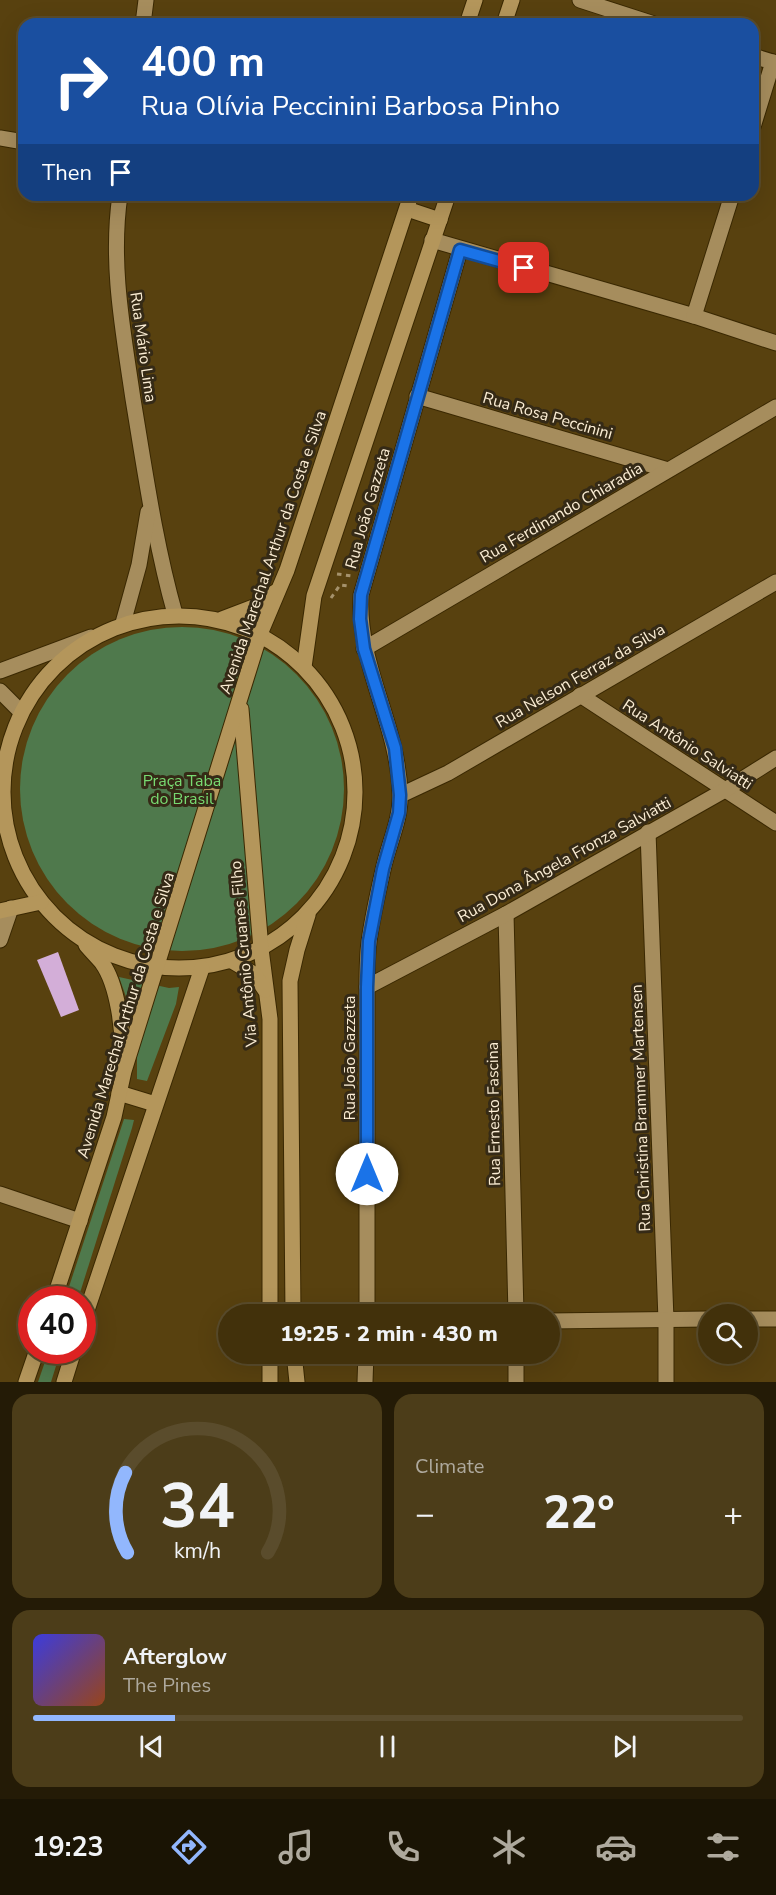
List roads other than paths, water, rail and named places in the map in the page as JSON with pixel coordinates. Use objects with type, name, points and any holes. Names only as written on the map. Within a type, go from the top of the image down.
[{"type":"main road","points":[[469,18],[475,0]]},
{"type":"main road","points":[[506,18],[512,0]]},
{"type":"main road","points":[[304,667],[314,596],[446,201]]},
{"type":"main road","points":[[409,202],[440,220]]},
{"type":"main road","name":"Avenida Marechal Arthur da Costa e Silva","points":[[58,1286],[114,1117],[124,1071],[260,634],[287,570],[409,202]]},
{"type":"main road","points":[[222,619],[259,605],[278,590]]},
{"type":"main road","points":[[175,614],[222,619],[260,634],[276,643],[304,667],[323,690],[338,715],[349,743],[354,773],[355,803],[351,832],[345,851],[328,887],[295,926],[261,949],[232,961],[202,968],[156,968],[116,958],[79,938],[58,922],[40,902],[21,870],[3,826],[4,766],[21,712],[39,682],[63,657],[91,638],[123,623],[175,614]]},
{"type":"main road","name":"Via Antônio Cruanes Filho","points":[[240,700],[261,949],[270,1019],[270,1304]]},
{"type":"main road","points":[[5,909],[40,902]]},
{"type":"main road","points":[[293,1304],[290,981],[309,911]]},
{"type":"main road","points":[[79,938],[103,965],[117,1001],[123,1038],[124,1071]]},
{"type":"main road","points":[[232,961],[254,974],[267,992]]},
{"type":"main road","points":[[95,1286],[202,968]]},
{"type":"main road","points":[[119,1093],[155,1104]]},
{"type":"main road","points":[[27,1382],[33,1364]]},
{"type":"main road","points":[[64,1382],[70,1364]]},
{"type":"main road","points":[[270,1364],[270,1382]]},
{"type":"main road","points":[[295,1364],[297,1382]]},
{"type":"street","points":[[144,18],[147,0]]},
{"type":"street","points":[[580,0],[636,18]]},
{"type":"street","points":[[759,58],[774,63],[759,109]]},
{"type":"street","points":[[0,138],[18,141]]},
{"type":"street","name":"Rua Mário Lima","points":[[119,201],[115,257],[117,294],[149,503],[175,614]]},
{"type":"street","points":[[694,316],[730,201]]},
{"type":"street","points":[[432,240],[460,250],[694,316],[776,344]]},
{"type":"street","name":"Rua João Gazzeta","points":[[367,1304],[369,941],[383,869],[399,813],[400,795],[395,748],[364,649],[360,619],[363,588],[460,250]]},
{"type":"street","name":"Rua Rosa Peccinini","points":[[417,396],[600,448],[668,470]]},
{"type":"street","name":"Rua Ferdinando Chiaradia","points":[[364,649],[776,407]]},
{"type":"street","name":"Rua Mário Lima","points":[[123,623],[139,565],[149,503]]},
{"type":"street","name":"Rua Nelson Ferraz da Silva","points":[[400,795],[448,773],[776,582]]},
{"type":"street","points":[[0,672],[91,638]]},
{"type":"street","points":[[0,691],[21,712]]},
{"type":"street","name":"Rua Antônio Salviatti","points":[[580,695],[776,823]]},
{"type":"street","name":"Rua Dona Ângela Fronza Salviatti","points":[[367,987],[506,914],[725,790],[776,758]]},
{"type":"street","name":"Rua Christina Brammer Martensen","points":[[648,832],[666,1320],[666,1382]]},
{"type":"street","points":[[0,940],[5,909]]},
{"type":"street","name":"Rua Ernesto Fascina","points":[[506,914],[516,1304]]},
{"type":"street","points":[[0,1194],[80,1221]]},
{"type":"street","points":[[560,1321],[698,1319]]},
{"type":"street","points":[[758,1319],[776,1319]]},
{"type":"street","points":[[365,1382],[366,1364]]},
{"type":"street","points":[[516,1364],[516,1382]]},
{"type":"park label","name":"Praça Taba do Brasil","points":[[182,789]]}]
